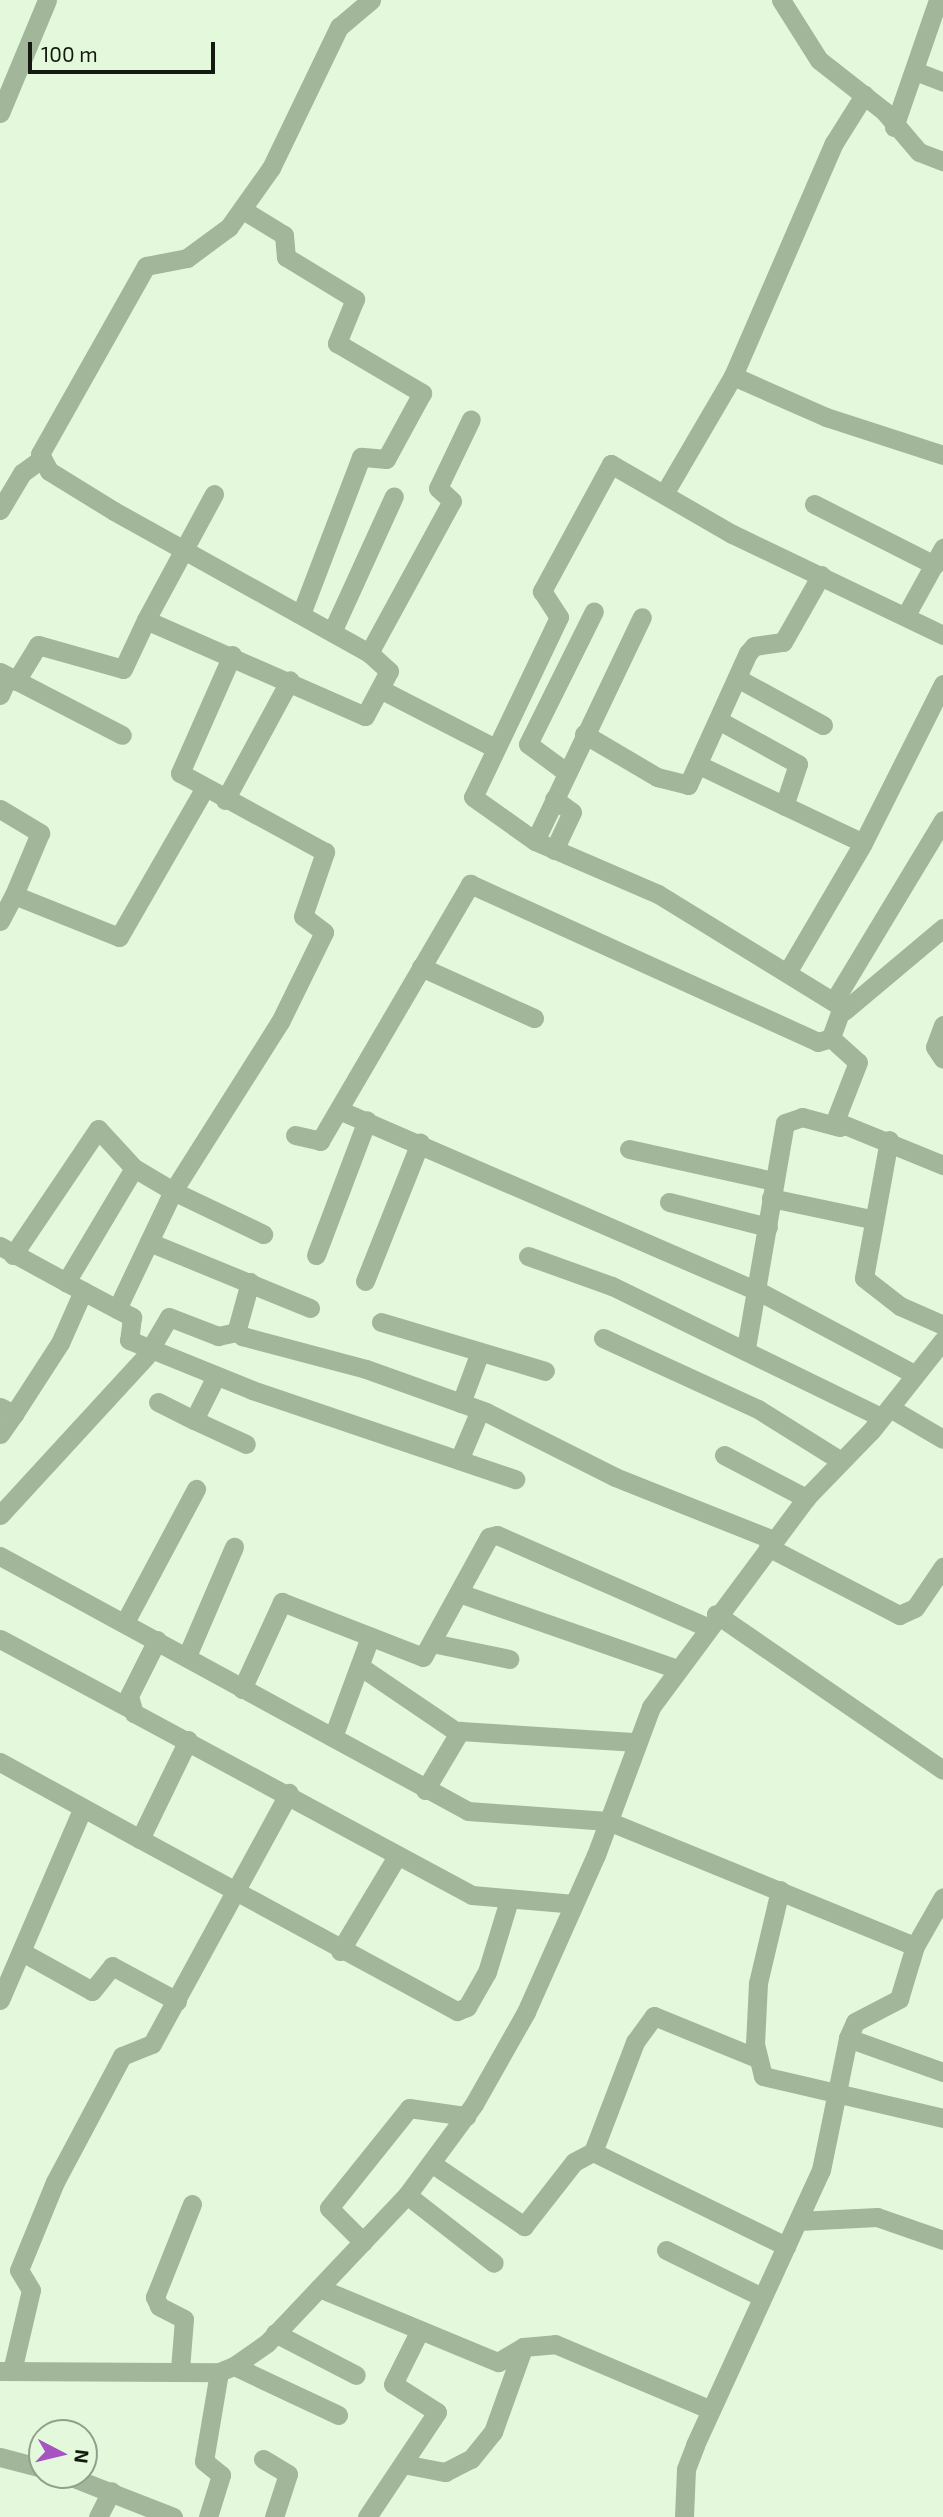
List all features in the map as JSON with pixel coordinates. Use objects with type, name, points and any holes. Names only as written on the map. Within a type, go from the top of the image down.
[{"type":"street","points":[[0,113],[47,0]]},
{"type":"street","points":[[146,620],[290,680],[365,716],[382,690],[388,666],[369,653],[180,549],[49,471],[41,459],[43,444],[146,266],[199,252],[243,210],[271,168],[339,27],[371,0]]},
{"type":"street","points":[[781,0],[819,60],[864,95],[919,152],[943,161]]},
{"type":"street","points":[[894,127],[915,71],[936,31],[937,0]]},
{"type":"street","points":[[915,71],[943,82]]},
{"type":"street","points":[[664,495],[733,376],[834,143],[864,95]]},
{"type":"street","points":[[243,210],[284,235],[286,257],[355,299],[337,343],[422,393],[386,459],[361,457],[301,614]]},
{"type":"street","points":[[733,376],[826,417],[943,455]]},
{"type":"street","points":[[369,653],[453,499],[438,488],[471,419]]},
{"type":"street","points":[[0,510],[22,473],[41,459]]},
{"type":"street","points":[[839,1006],[788,971],[658,894],[535,841],[475,801],[495,748],[560,615],[542,591],[609,466],[943,635]]},
{"type":"street","points":[[122,735],[6,681],[38,645],[123,669],[180,549],[214,494]]},
{"type":"street","points":[[332,632],[394,496]]},
{"type":"street","points":[[814,504],[938,556],[905,615]]},
{"type":"street","points":[[584,734],[680,785],[694,781],[737,678],[754,646],[783,642],[821,575]]},
{"type":"street","points":[[566,772],[528,744],[594,611]]},
{"type":"street","points":[[535,841],[642,617]]},
{"type":"street","points":[[117,1309],[173,1191],[280,1023],[324,932],[303,916],[325,852],[204,789],[180,769],[232,655]]},
{"type":"street","points":[[737,678],[823,725]]},
{"type":"street","points":[[225,800],[290,680]]},
{"type":"street","points":[[788,971],[863,844],[943,684]]},
{"type":"street","points":[[382,690],[495,748]]},
{"type":"street","points":[[720,722],[798,764],[784,806]]},
{"type":"street","points":[[701,766],[863,844]]},
{"type":"street","points":[[14,895],[119,937],[204,789]]},
{"type":"street","points":[[554,799],[572,812],[554,850]]},
{"type":"street","points":[[0,809],[40,833],[0,921]]},
{"type":"street","points":[[831,1038],[839,1006],[943,820]]},
{"type":"street","points":[[295,1135],[319,1142],[421,967],[474,884],[818,1042],[831,1038]]},
{"type":"street","points":[[839,1006],[943,928]]},
{"type":"street","points":[[421,967],[534,1017]]},
{"type":"street","points":[[943,1025],[935,1047],[943,1059]]},
{"type":"street","points":[[831,1038],[858,1060],[835,1115],[840,1127]]},
{"type":"street","points":[[339,1111],[367,1120],[758,1291],[915,1374]]},
{"type":"street","points":[[746,1348],[758,1291],[772,1190],[785,1122],[792,1116],[889,1140],[943,1165]]},
{"type":"street","points":[[316,1255],[367,1120]]},
{"type":"street","points":[[263,1234],[173,1191],[134,1168],[97,1129],[6,1250],[134,1319],[129,1340],[150,1350],[216,1376],[515,1479]]},
{"type":"street","points":[[889,1140],[871,1219],[864,1278],[900,1306],[943,1325]]},
{"type":"street","points":[[365,1281],[420,1143]]},
{"type":"street","points":[[629,1149],[871,1219]]},
{"type":"street","points":[[0,1434],[7,1410],[60,1343],[74,1287],[134,1168]]},
{"type":"street","points":[[669,1202],[768,1227]]},
{"type":"street","points":[[149,1242],[310,1308]]},
{"type":"street","points":[[528,1256],[612,1286],[943,1438]]},
{"type":"street","points":[[237,1332],[250,1282]]},
{"type":"street","points":[[0,1515],[150,1350],[169,1317],[218,1336],[237,1332],[480,1410],[615,1477],[771,1543],[899,1615],[915,1608],[943,1567]]},
{"type":"street","points":[[381,1322],[545,1371]]},
{"type":"street","points":[[603,1338],[758,1409],[841,1461]]},
{"type":"street","points":[[208,2517],[220,2475],[204,2460],[226,2369],[275,2333],[434,2165],[466,2116],[526,2012],[574,1904],[631,1757],[677,1670],[711,1621],[806,1498],[885,1413],[943,1340]]},
{"type":"street","points":[[461,1403],[480,1352]]},
{"type":"street","points":[[194,1420],[216,1376]]},
{"type":"street","points":[[158,1402],[246,1444]]},
{"type":"street","points":[[458,1460],[480,1410]]},
{"type":"street","points":[[724,1455],[806,1498]]},
{"type":"street","points":[[125,1622],[196,1489]]},
{"type":"street","points":[[242,1689],[280,1603],[420,1657],[432,1643],[489,1537],[503,1536],[711,1621],[943,1770]]},
{"type":"street","points":[[187,1656],[234,1547]]},
{"type":"street","points":[[0,1556],[187,1656],[425,1790],[468,1811],[608,1821],[915,1945]]},
{"type":"street","points":[[459,1594],[677,1670]]},
{"type":"street","points":[[333,1737],[370,1637]]},
{"type":"street","points":[[0,1639],[289,1793],[397,1856],[472,1895],[574,1904]]},
{"type":"street","points":[[129,1708],[129,1696],[157,1640]]},
{"type":"street","points":[[432,1643],[509,1659]]},
{"type":"street","points":[[361,1667],[457,1732],[631,1757]]},
{"type":"street","points":[[425,1790],[457,1732]]},
{"type":"street","points":[[140,1839],[188,1740]]},
{"type":"street","points":[[0,1762],[237,1896],[340,1951],[463,2011],[498,1948],[509,1900]]},
{"type":"street","points":[[289,1793],[237,1896],[177,2001],[149,2047],[122,2056],[45,2204],[19,2270],[31,2290],[6,2371],[226,2369],[338,2415]]},
{"type":"street","points":[[0,2000],[82,1810]]},
{"type":"street","points":[[340,1951],[397,1856]]},
{"type":"street","points":[[780,1890],[758,1983],[757,2058],[763,2076],[778,2084],[838,2092],[943,2119]]},
{"type":"street","points":[[684,2517],[686,2469],[821,2170],[848,2038],[863,2015],[899,1999],[915,1945],[943,1897]]},
{"type":"street","points":[[22,1952],[92,1992],[112,1966],[177,2001]]},
{"type":"street","points":[[434,2165],[524,2226],[574,2162],[593,2152],[635,2042],[654,2016],[757,2058]]},
{"type":"street","points":[[848,2038],[943,2072]]},
{"type":"street","points":[[363,2242],[329,2208],[409,2108],[420,2104],[466,2116]]},
{"type":"street","points":[[593,2152],[786,2246]]},
{"type":"street","points":[[407,2195],[494,2263]]},
{"type":"street","points":[[180,2370],[184,2319],[159,2306],[155,2297],[191,2204]]},
{"type":"street","points":[[798,2221],[877,2217],[943,2240]]},
{"type":"street","points":[[666,2250],[762,2297]]},
{"type":"street","points":[[319,2287],[498,2362],[523,2347],[555,2344],[711,2410]]},
{"type":"street","points":[[367,2517],[437,2412],[393,2384],[420,2330]]},
{"type":"street","points":[[275,2333],[355,2375]]},
{"type":"street","points":[[403,2464],[445,2472],[471,2459],[493,2432],[523,2347]]},
{"type":"street","points":[[0,2457],[28,2464]]},
{"type":"street","points":[[263,2459],[288,2474],[274,2517]]},
{"type":"street","points":[[98,2486],[173,2517]]},
{"type":"street","points":[[98,2517],[111,2491]]}]
